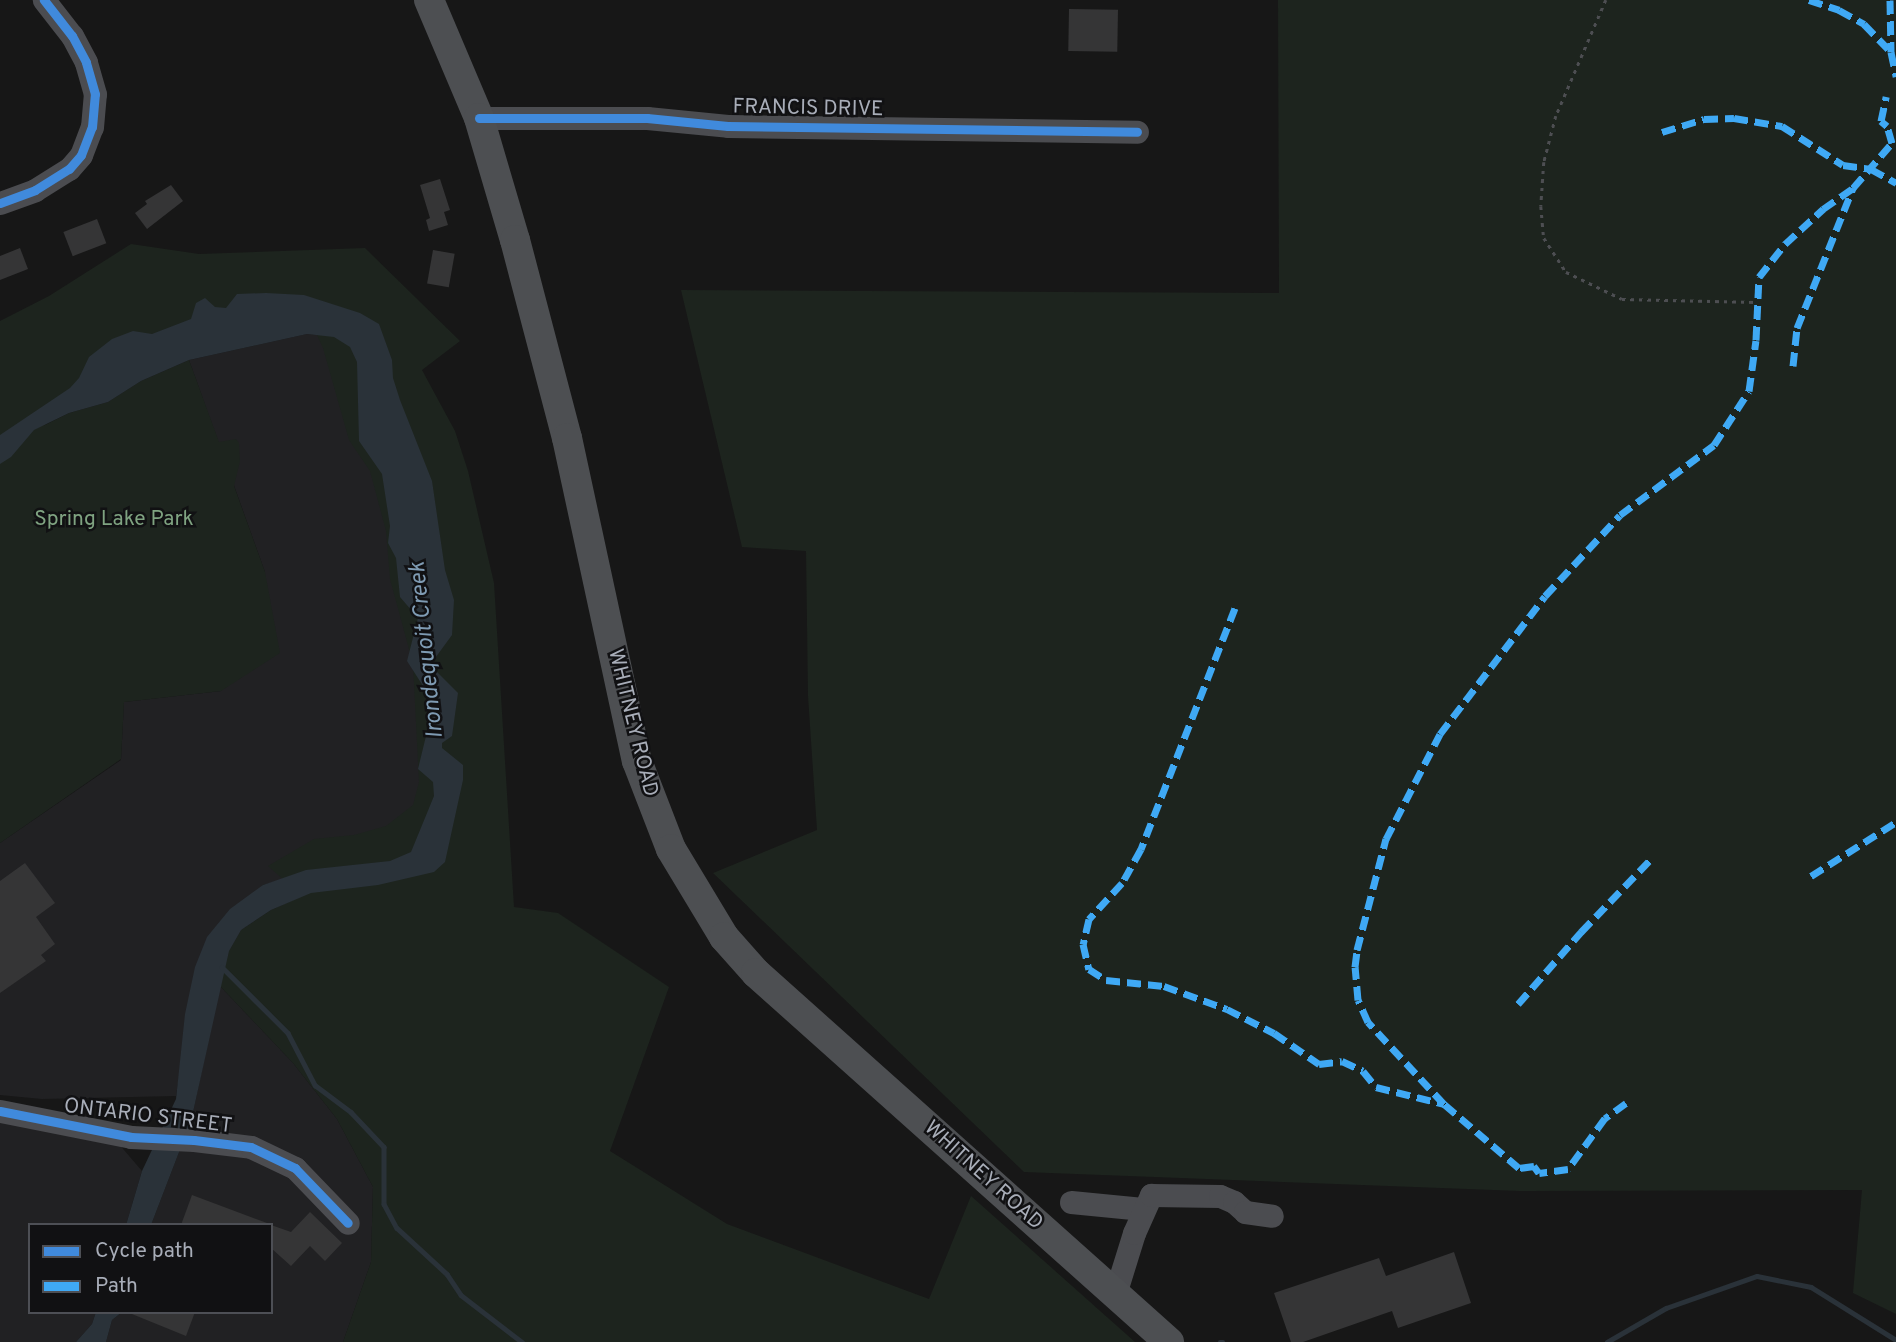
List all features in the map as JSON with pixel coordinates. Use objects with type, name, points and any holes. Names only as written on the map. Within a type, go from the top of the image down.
[{"type":"main road","name":"WHITNEY ROAD","points":[[429,0],[479,118],[567,438],[637,761],[671,849],[724,937],[756,973],[1169,1342]]},
{"type":"street","points":[[0,203],[35,190],[69,169],[81,155],[92,127],[94,94],[86,62],[72,36],[44,0]]},
{"type":"street","name":"FRANCIS DRIVE","points":[[479,118],[647,118],[728,126],[1137,132]]},
{"type":"street","name":"ONTARIO STREET","points":[[0,1111],[145,1138],[194,1140],[251,1147],[295,1168],[348,1223]]},
{"type":"street","points":[[1115,1294],[1143,1209],[1147,1199],[1155,1194],[1220,1196],[1234,1202],[1245,1212],[1272,1216]]},
{"type":"street","points":[[1071,1202],[1143,1209]]},
{"type":"path","points":[[1606,0],[1556,116],[1547,150],[1541,206],[1545,237],[1566,272],[1622,299],[1734,299],[1756,302]]},
{"type":"shaded area","points":[[307,334],[335,337],[373,461],[422,687],[433,782],[418,840],[263,885],[180,1070],[176,1096],[42,1099],[0,1095],[0,843],[121,760],[124,702],[221,691],[265,572],[189,360]]},
{"type":"shaded area","points":[[220,986],[293,1063],[337,1119],[373,1187],[371,1262],[343,1342],[106,1342],[112,1320],[120,1314],[273,1314],[273,1223],[152,1223],[191,1121]]},
{"type":"shaded area","points":[[0,1119],[118,1143],[142,1171],[127,1223],[28,1223],[28,1314],[95,1314],[92,1324],[76,1342],[0,1342]]},
{"type":"green space","points":[[1278,0],[1896,0],[1896,1314],[1853,1293],[1862,1190],[1520,1191],[1024,1172],[713,873],[817,830],[808,696],[806,551],[742,547],[681,290],[1279,293]]},
{"type":"green space","name":"Spring Lake Park","points":[[131,244],[199,254],[365,248],[460,341],[422,370],[455,431],[468,471],[494,583],[514,907],[558,913],[669,987],[610,1151],[727,1224],[929,1299],[971,1196],[1135,1342],[343,1342],[371,1262],[373,1187],[337,1119],[293,1063],[220,986],[229,951],[241,930],[271,910],[302,896],[268,866],[314,839],[354,835],[386,826],[413,805],[419,782],[413,664],[390,579],[386,531],[370,471],[349,440],[323,348],[316,333],[303,320],[147,354],[43,426],[69,413],[108,402],[141,381],[189,360],[219,442],[236,439],[239,443],[240,461],[234,486],[265,572],[280,653],[221,691],[124,702],[121,759],[0,843],[0,321],[49,296]]},
{"type":"water","name":"Irondequoit Creek","points":[[237,294],[304,295],[360,313],[379,324],[392,360],[393,378],[400,400],[432,481],[445,570],[454,600],[452,635],[433,661],[436,671],[458,693],[452,736],[442,743],[442,748],[463,765],[463,780],[445,862],[434,872],[378,885],[311,893],[271,910],[241,930],[229,951],[191,1121],[152,1223],[127,1223],[142,1171],[176,1099],[185,1014],[195,967],[207,937],[230,909],[263,885],[306,870],[390,861],[411,852],[434,796],[433,782],[418,769],[434,703],[407,661],[418,618],[400,597],[396,558],[388,543],[390,526],[382,474],[359,441],[357,362],[350,347],[334,337],[307,334],[189,360],[141,381],[108,402],[69,413],[34,430],[11,457],[0,464],[0,435],[70,388],[79,378],[89,357],[112,339],[133,331],[152,334],[191,319],[196,303],[205,298],[215,307],[226,308]]},
{"type":"water","points":[[95,1314],[120,1314],[112,1320],[106,1342],[76,1342],[92,1324]]},
{"type":"building","points":[[1069,9],[1118,10],[1117,52],[1068,51]]},
{"type":"building","points":[[440,179],[450,210],[444,212],[448,225],[429,231],[426,220],[430,218],[420,185]]},
{"type":"building","points":[[171,185],[183,201],[147,229],[135,213],[147,204],[145,201]]},
{"type":"building","points":[[97,219],[106,243],[73,256],[63,232]]},
{"type":"building","points":[[20,248],[28,269],[0,280],[0,256]]},
{"type":"building","points":[[433,250],[455,254],[449,287],[427,283]]},
{"type":"building","points":[[25,863],[55,903],[36,917],[55,944],[41,955],[46,961],[0,993],[0,881]]},
{"type":"building","points":[[192,1195],[267,1223],[182,1223]]},
{"type":"building","points":[[310,1212],[342,1243],[325,1261],[310,1246],[291,1266],[273,1250],[273,1226],[291,1232]]},
{"type":"building","points":[[1454,1252],[1471,1303],[1398,1328],[1392,1311],[1303,1342],[1291,1342],[1274,1293],[1379,1258],[1386,1276]]},
{"type":"building","points":[[132,1314],[194,1314],[186,1336]]},
{"type":"waterway","points":[[222,967],[288,1033],[315,1085],[351,1112],[384,1147],[384,1204],[397,1228],[447,1274],[461,1295],[522,1342]]},
{"type":"waterway","points":[[1607,1342],[1666,1308],[1757,1276],[1811,1287],[1896,1340]]},
{"type":"marked path","points":[[1809,0],[1839,10],[1864,24],[1891,52],[1896,76]]},
{"type":"marked path","points":[[1890,0],[1891,52]]},
{"type":"marked path","points":[[1626,1103],[1605,1118],[1568,1169],[1539,1173],[1534,1166],[1519,1168],[1444,1104],[1368,1022],[1358,1000],[1355,967],[1357,950],[1386,839],[1440,734],[1545,596],[1620,515],[1714,445],[1749,391],[1756,340],[1759,277],[1785,244],[1823,209],[1853,188],[1892,143],[1887,126],[1881,121],[1886,97]]},
{"type":"marked path","points":[[1662,132],[1704,119],[1734,118],[1782,126],[1843,165],[1871,169],[1896,183]]},
{"type":"marked path","points":[[1793,366],[1797,328],[1853,188]]},
{"type":"marked path","points":[[1235,608],[1141,849],[1122,883],[1089,919],[1083,944],[1089,969],[1106,980],[1164,986],[1227,1009],[1274,1033],[1319,1064],[1342,1061],[1363,1071],[1376,1087],[1444,1104]]},
{"type":"marked path","points":[[1811,876],[1896,822]]},
{"type":"marked path","points":[[1518,1004],[1581,932],[1653,857]]},
{"type":"cycle path","points":[[0,203],[35,190],[69,169],[81,155],[92,127],[95,94],[86,62],[72,36],[44,0]]},
{"type":"cycle path","points":[[479,118],[647,118],[728,126],[1137,132]]},
{"type":"cycle path","points":[[0,1111],[131,1137],[194,1140],[251,1147],[295,1168],[348,1223]]}]
